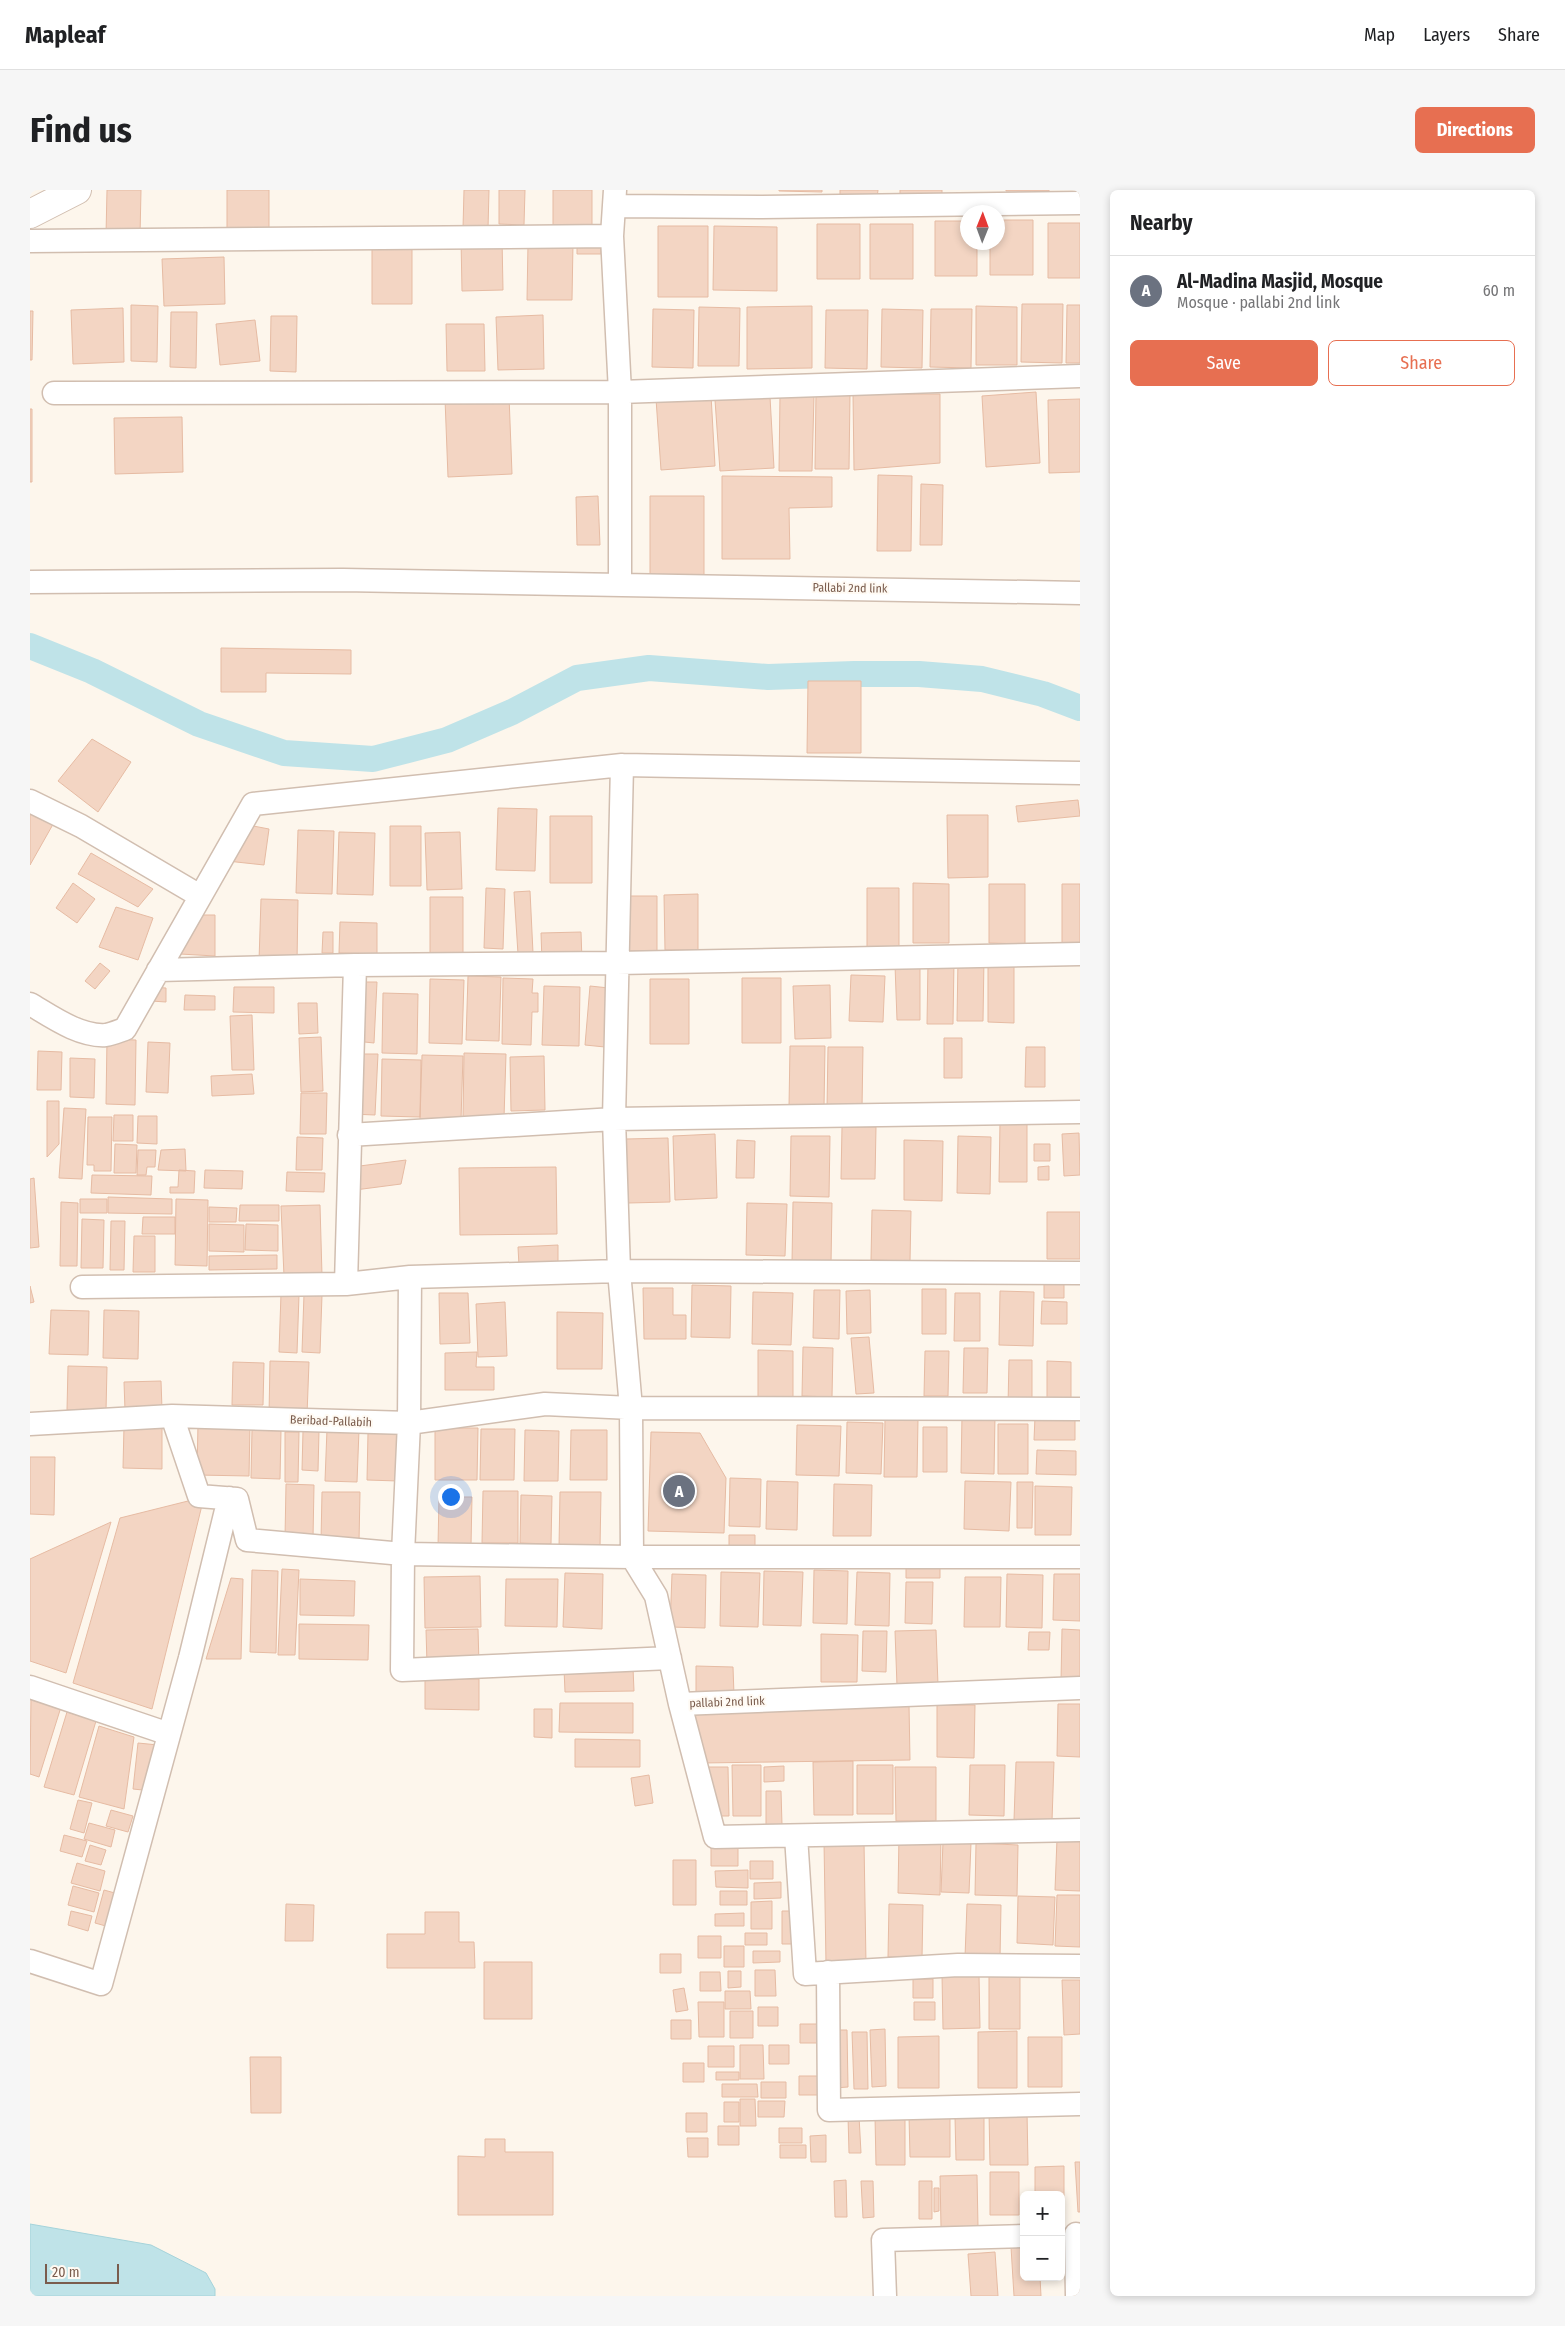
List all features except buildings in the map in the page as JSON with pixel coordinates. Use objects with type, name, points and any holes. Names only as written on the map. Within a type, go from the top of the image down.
[{"type":"street","points":[[30,214],[77,190]]},
{"type":"street","points":[[620,584],[620,392],[612,236],[615,198],[760,198],[1080,203]]},
{"type":"street","points":[[30,241],[612,236]]},
{"type":"street","points":[[54,393],[620,392],[1080,376]]},
{"type":"street","name":"Pallabi 2nd link","points":[[30,582],[343,580],[1080,593]]},
{"type":"street","points":[[30,1004],[64,1024],[89,1033],[107,1035],[125,1029],[253,804],[622,765],[1080,773]]},
{"type":"street","points":[[622,765],[614,1118],[619,1271],[632,1408],[632,1557]]},
{"type":"street","points":[[30,801],[81,826],[200,896]]},
{"type":"street","points":[[158,970],[355,965],[617,963],[1080,954]]},
{"type":"street","points":[[346,1284],[355,965]]},
{"type":"street","points":[[350,1135],[614,1118],[1080,1112]]},
{"type":"street","points":[[82,1287],[346,1284],[410,1276],[619,1271],[1080,1273]]},
{"type":"street","points":[[410,1276],[409,1423],[403,1554],[402,1670],[670,1658]]},
{"type":"street","name":"Beribad-Pallabih","points":[[30,1424],[172,1416],[409,1423],[546,1404],[632,1408],[1080,1409]]},
{"type":"street","points":[[172,1416],[199,1496],[237,1499],[246,1540],[403,1554],[632,1557],[1080,1557]]},
{"type":"street","points":[[30,1961],[101,1984],[169,1734],[229,1498]]},
{"type":"street","name":"pallabi 2nd link","points":[[632,1557],[656,1596],[680,1704],[1080,1688]]},
{"type":"street","points":[[30,1687],[169,1734]]},
{"type":"street","points":[[680,1704],[714,1837],[1080,1830]]},
{"type":"street","points":[[796,1836],[805,1974],[958,1965],[1080,1966]]},
{"type":"street","points":[[828,1972],[829,2110],[1080,2104]]},
{"type":"street","points":[[1072,2234],[1077,2296]]},
{"type":"street","points":[[885,2296],[883,2240],[1020,2236]]},
{"type":"water","points":[[30,2224],[151,2245],[206,2273],[215,2289],[215,2296],[30,2296]]},
{"type":"waterway","points":[[30,646],[92,671],[199,724],[284,753],[373,759],[447,740],[512,712],[577,678],[649,668],[768,677],[919,674],[982,679],[1043,694],[1080,708]]},
{"type":"place","name":"Al-Madina Masjid, Mosque","points":[[679,1491]]}]
